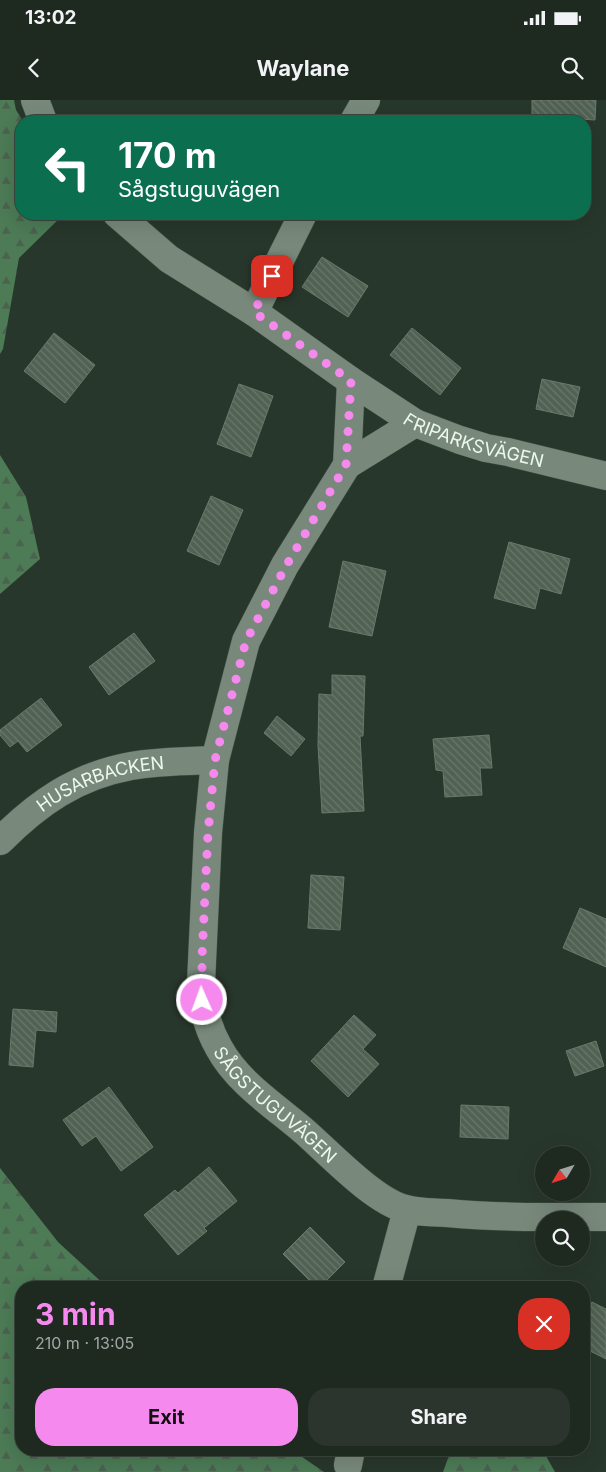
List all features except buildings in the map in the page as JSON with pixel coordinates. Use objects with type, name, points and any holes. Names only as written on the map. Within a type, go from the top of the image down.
[{"type":"street","points":[[35,100],[41,115]]},
{"type":"street","points":[[357,115],[366,100]]},
{"type":"street","points":[[124,220],[169,260],[254,312],[351,381]]},
{"type":"street","points":[[254,312],[300,220]]},
{"type":"street","name":"FRIPARKSVÄGEN","points":[[351,381],[415,423],[460,440],[606,476]]},
{"type":"street","name":"SÅGSTUGUVÄGEN","points":[[351,381],[346,465],[286,566],[246,641],[215,760],[208,833],[201,983],[202,1000],[209,1026],[219,1048],[233,1069],[255,1091],[390,1204],[407,1210],[467,1215],[606,1217]]},
{"type":"street","name":"SÅGSTUGUVÄGEN","points":[[346,465],[415,423]]},
{"type":"street","name":"HUSARBACKEN","points":[[0,841],[44,801],[76,783],[99,773],[132,766],[215,760]]},
{"type":"street","points":[[388,1281],[407,1210]]},
{"type":"green space","points":[[0,100],[14,100],[19,115],[15,115],[15,220],[58,220],[19,258],[3,349],[0,354]]},
{"type":"green space","points":[[0,455],[26,497],[40,559],[0,594]]},
{"type":"green space","points":[[0,1168],[58,1242],[100,1281],[15,1281],[15,1456],[301,1456],[324,1472],[0,1472]]},
{"type":"green space","points":[[449,1456],[546,1456],[555,1472],[443,1472]]},
{"type":"route","points":[[202,1000],[201,983],[208,833],[215,760],[246,641],[286,566],[346,465],[351,381],[254,312],[272,276]]}]
